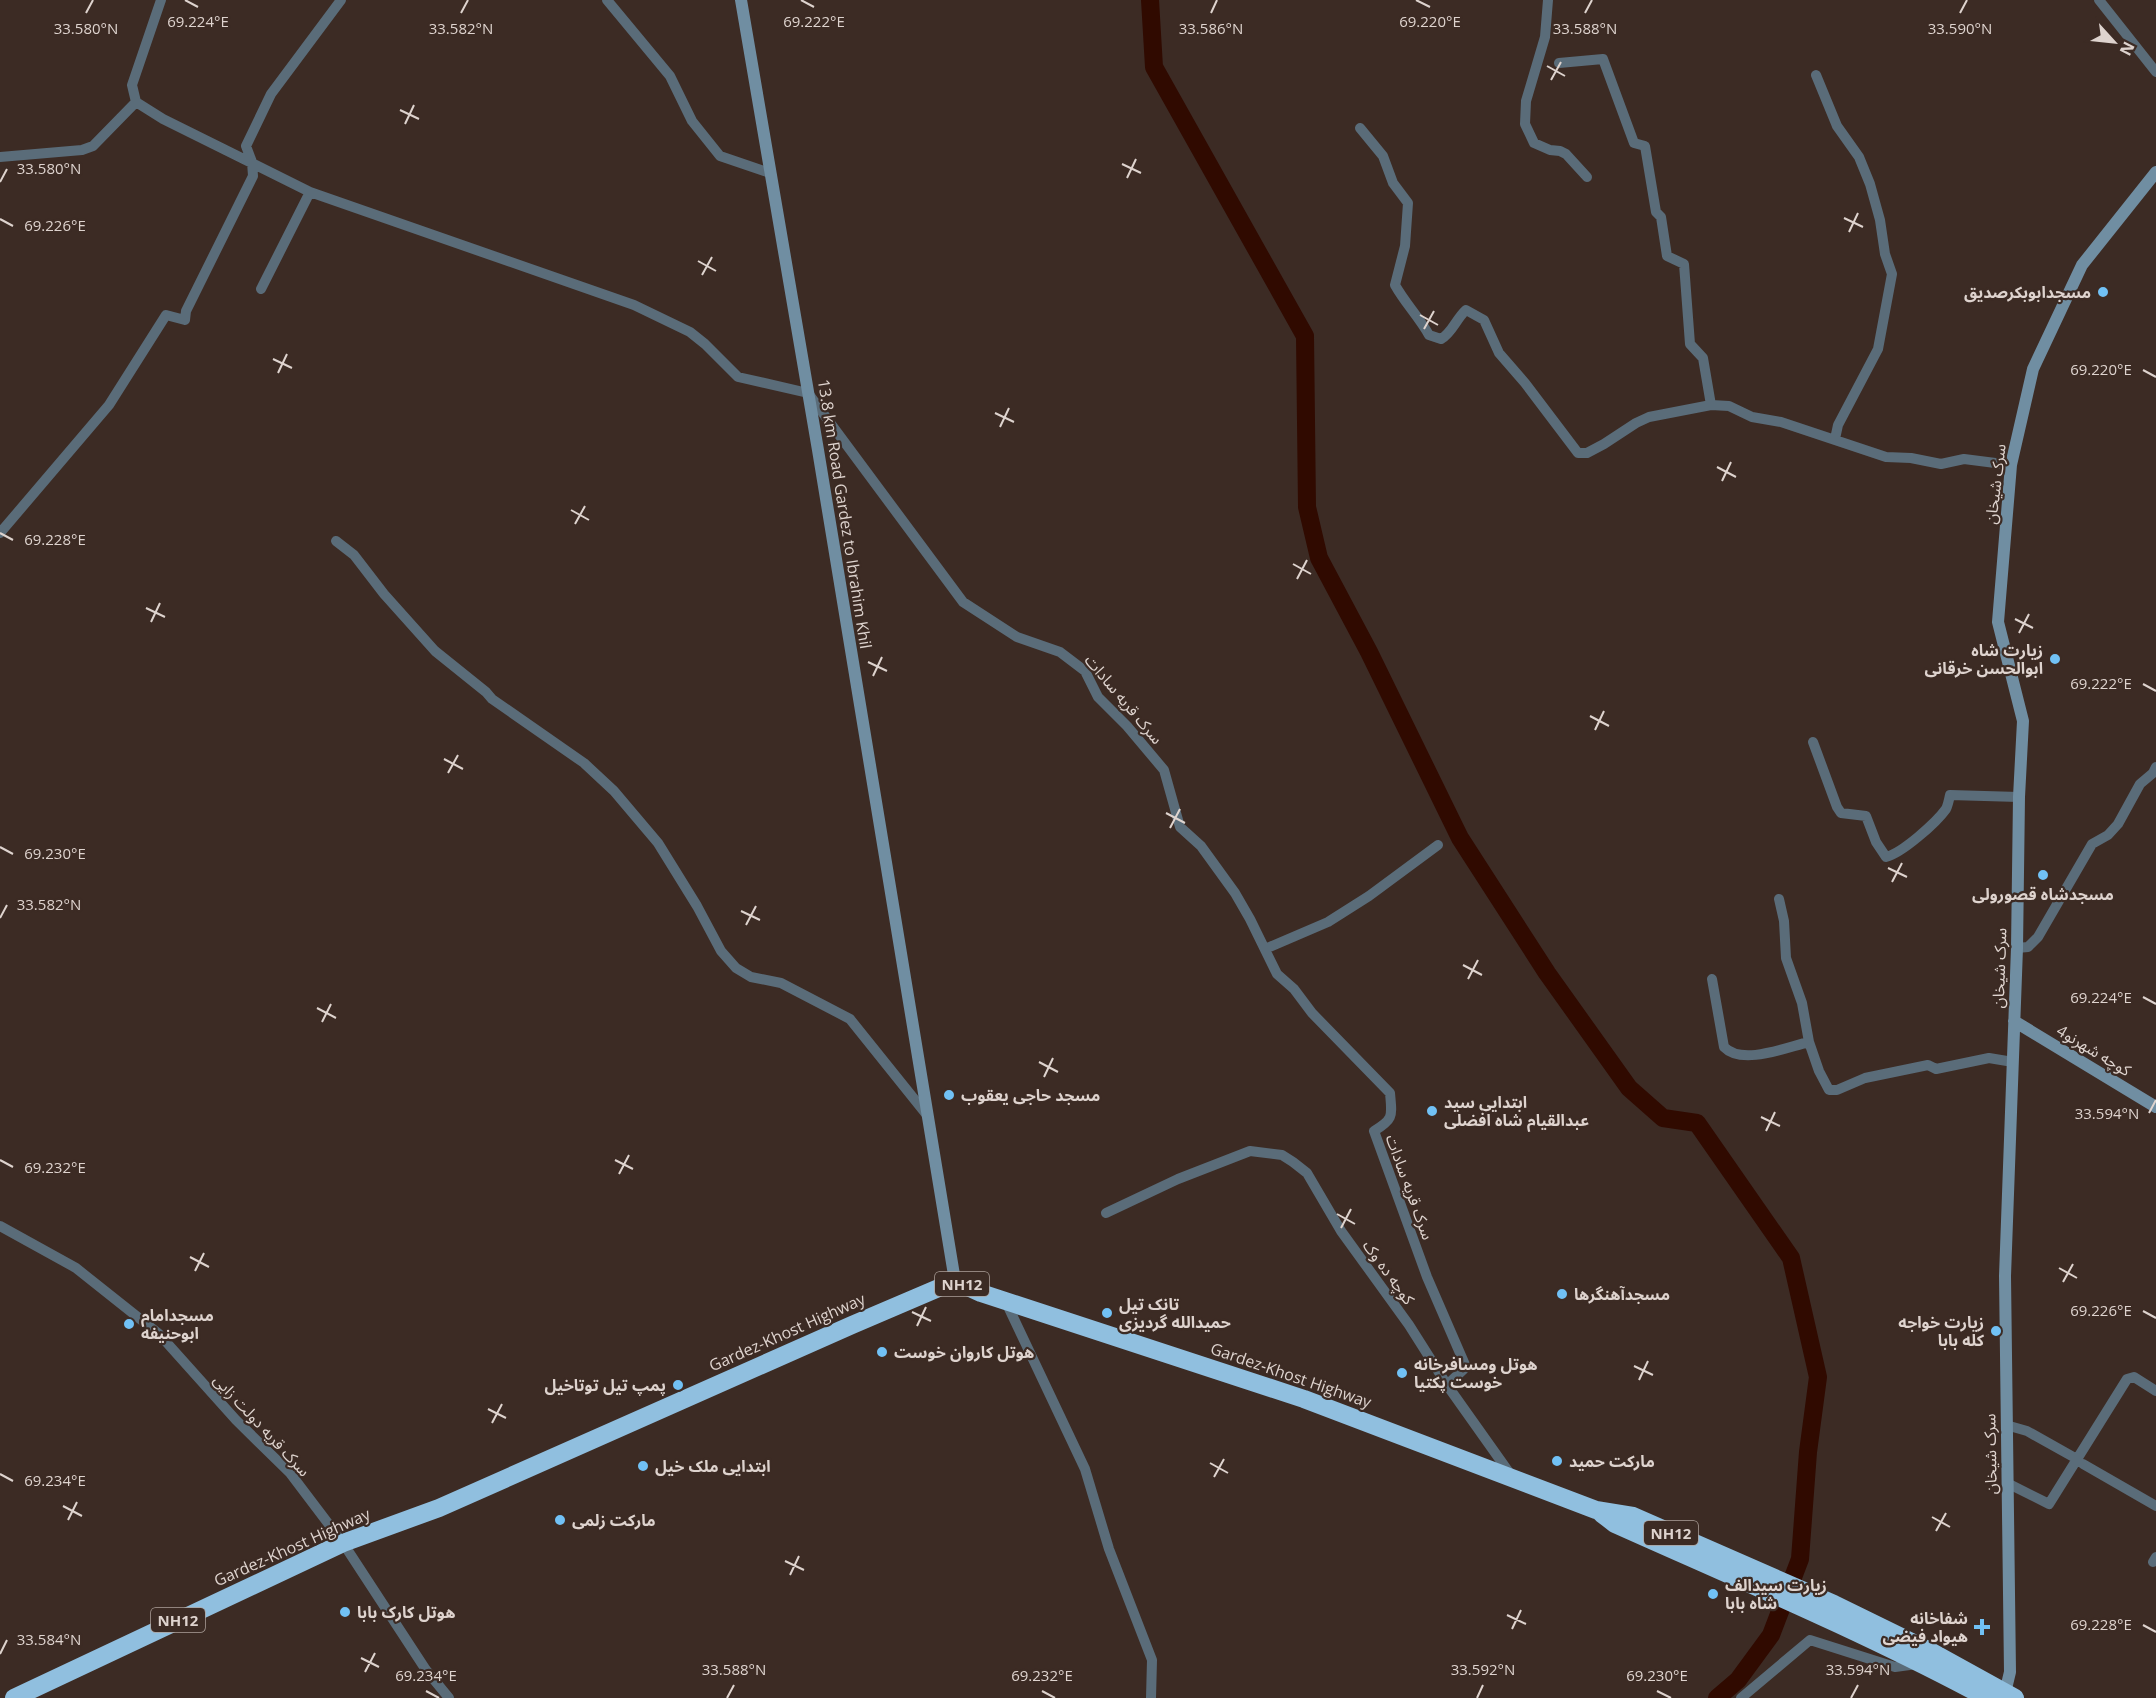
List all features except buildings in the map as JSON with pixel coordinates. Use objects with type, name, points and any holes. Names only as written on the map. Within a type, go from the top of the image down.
[{"type":"highway","name":"Gardez-Khost Highway","points":[[14,1698],[343,1543],[439,1508],[852,1324],[955,1281],[1005,1300],[1304,1399],[1596,1510],[1633,1516],[1741,1571],[1831,1611],[1928,1650],[2008,1696]]},
{"type":"highway","name":"Gardez-Khost Highway","points":[[1831,1611],[1987,1698]]},
{"type":"street","points":[[161,0],[132,85],[136,102],[163,119],[310,192],[634,305],[690,332],[738,377],[808,393]]},
{"type":"street","points":[[0,533],[109,405],[166,315],[185,320],[186,311],[254,176],[246,146],[271,94],[340,0]]},
{"type":"street","points":[[607,0],[670,76],[692,121],[720,156],[771,173]]},
{"type":"street","name":"13.8 km Road Gardez to Ibrahim Khil","points":[[741,0],[955,1281]]},
{"type":"street","points":[[1548,0],[1545,37],[1526,101],[1525,124],[1534,144],[1566,154],[1587,177]]},
{"type":"street","points":[[2098,0],[2156,72]]},
{"type":"street","points":[[1559,63],[1603,59],[1634,142],[1645,146],[1656,212],[1661,217],[1667,256],[1684,264],[1690,344],[1703,358],[1711,405]]},
{"type":"street","points":[[1816,75],[1836,126],[1859,157],[1870,184],[1880,220],[1885,254],[1892,274],[1878,349],[1839,425],[1835,439]]},
{"type":"street","points":[[0,157],[82,150],[93,146],[136,102]]},
{"type":"street","points":[[1360,128],[1383,156],[1393,183],[1408,203],[1405,246],[1395,285],[1403,300],[1417,315],[1429,335],[1441,339],[1447,336],[1459,316],[1466,310],[1484,320],[1499,353],[1525,383],[1578,453],[1587,453],[1649,417],[1711,405],[1729,406],[1752,417],[1781,422],[1886,457],[1911,458],[1941,464],[1964,459],[2011,465]]},
{"type":"street","name":"سرک شیخان","points":[[2008,1696],[2010,1672],[2005,1276],[2023,721],[1998,622],[2011,465],[2033,369],[2082,265],[2156,172]]},
{"type":"street","points":[[261,289],[310,192]]},
{"type":"street","name":"سرک قریه سادات","points":[[808,393],[963,602],[1017,637],[1060,652],[1085,671],[1098,697],[1164,770],[1180,827],[1201,846],[1235,893],[1278,974],[1294,989],[1312,1013],[1390,1093],[1392,1115],[1388,1123],[1374,1131],[1427,1277],[1466,1367],[1447,1385]]},
{"type":"street","points":[[336,541],[354,555],[384,594],[435,651],[492,699],[584,763],[614,791],[658,843],[697,906],[721,951],[736,968],[752,977],[781,983],[850,1019],[927,1115]]},
{"type":"street","points":[[1813,742],[1837,807],[1841,813],[1866,816],[1876,842],[1886,857],[1894,855],[1929,826],[1947,808],[1950,795],[2019,797]]},
{"type":"street","points":[[2017,948],[2028,947],[2038,937],[2091,844],[2108,835],[2118,824],[2140,784],[2156,767]]},
{"type":"street","points":[[1265,950],[1328,922],[1370,896],[1438,845]]},
{"type":"street","points":[[1779,899],[1784,921],[1786,958],[1802,1003],[1809,1042],[1819,1071],[1829,1090],[1837,1090],[1865,1078],[1928,1065],[1936,1069],[1989,1058],[2013,1062]]},
{"type":"street","points":[[1712,979],[1724,1047],[1727,1051],[1746,1057],[1809,1042]]},
{"type":"street","name":"کوچه شهرنو4","points":[[2014,1021],[2156,1107]]},
{"type":"street","name":"کوچه ده وک","points":[[1106,1213],[1178,1179],[1250,1150],[1282,1155],[1307,1173],[1341,1231],[1514,1478]]},
{"type":"street","name":"سرک قریه دولت زایی","points":[[0,1226],[76,1268],[159,1334],[236,1420],[290,1473],[343,1543],[426,1670],[450,1698]]},
{"type":"street","points":[[1005,1300],[1085,1469],[1109,1550],[1152,1659],[1151,1698]]},
{"type":"street","points":[[2007,1483],[2049,1504],[2080,1461],[2127,1379],[2134,1377],[2156,1391]]},
{"type":"street","points":[[2006,1425],[2032,1433],[2156,1506]]},
{"type":"street","points":[[1741,1698],[1810,1640],[1895,1667],[1922,1663]]},
{"type":"waterway","points":[[1150,0],[1154,67],[1305,336],[1307,507],[1319,558],[1369,652],[1460,838],[1547,973],[1629,1088],[1663,1118],[1697,1123],[1791,1258],[1818,1377],[1808,1452],[1800,1559],[1771,1635],[1738,1680],[1717,1698]]},
{"type":"place","name":"مسجدابوبکرصدیق","points":[[2103,292]]},
{"type":"place","name":"زیارت شاه ابوالحسن خرقانی","points":[[2055,659]]},
{"type":"place","name":"مسجدشاه قصورولی","points":[[2043,875]]},
{"type":"place","name":"مسجد حاجی یعقوب","points":[[949,1095]]},
{"type":"place","name":"ابتدایی سید عبدالقیام شاه افضلی","points":[[1432,1111]]},
{"type":"place","name":"مسجدآهنگرها","points":[[1562,1294]]},
{"type":"place","name":"تانک تیل حمیدالله گردیزی","points":[[1107,1313]]},
{"type":"place","name":"مسجدامام ابوحنیفه","points":[[129,1324]]},
{"type":"place","name":"زیارت خواجه کله بابا","points":[[1996,1331]]},
{"type":"place","name":"هوتل کاروان خوست","points":[[882,1352]]},
{"type":"place","name":"هوتل ومسافرخانه خوست پکتیا","points":[[1402,1373]]},
{"type":"place","name":"پمپ تیل توتاخیل","points":[[678,1385]]},
{"type":"place","name":"مارکت حمید","points":[[1557,1461]]},
{"type":"place","name":"ابتدایی ملک خیل","points":[[643,1466]]},
{"type":"place","name":"مارکت زلمی","points":[[560,1520]]},
{"type":"place","name":"زیارت سیدالف شاه بابا","points":[[1713,1594]]},
{"type":"place","name":"هوتل کارک بابا","points":[[345,1612]]},
{"type":"place","name":"شفاخانه هیواد فیضی","points":[[1982,1627]]}]
